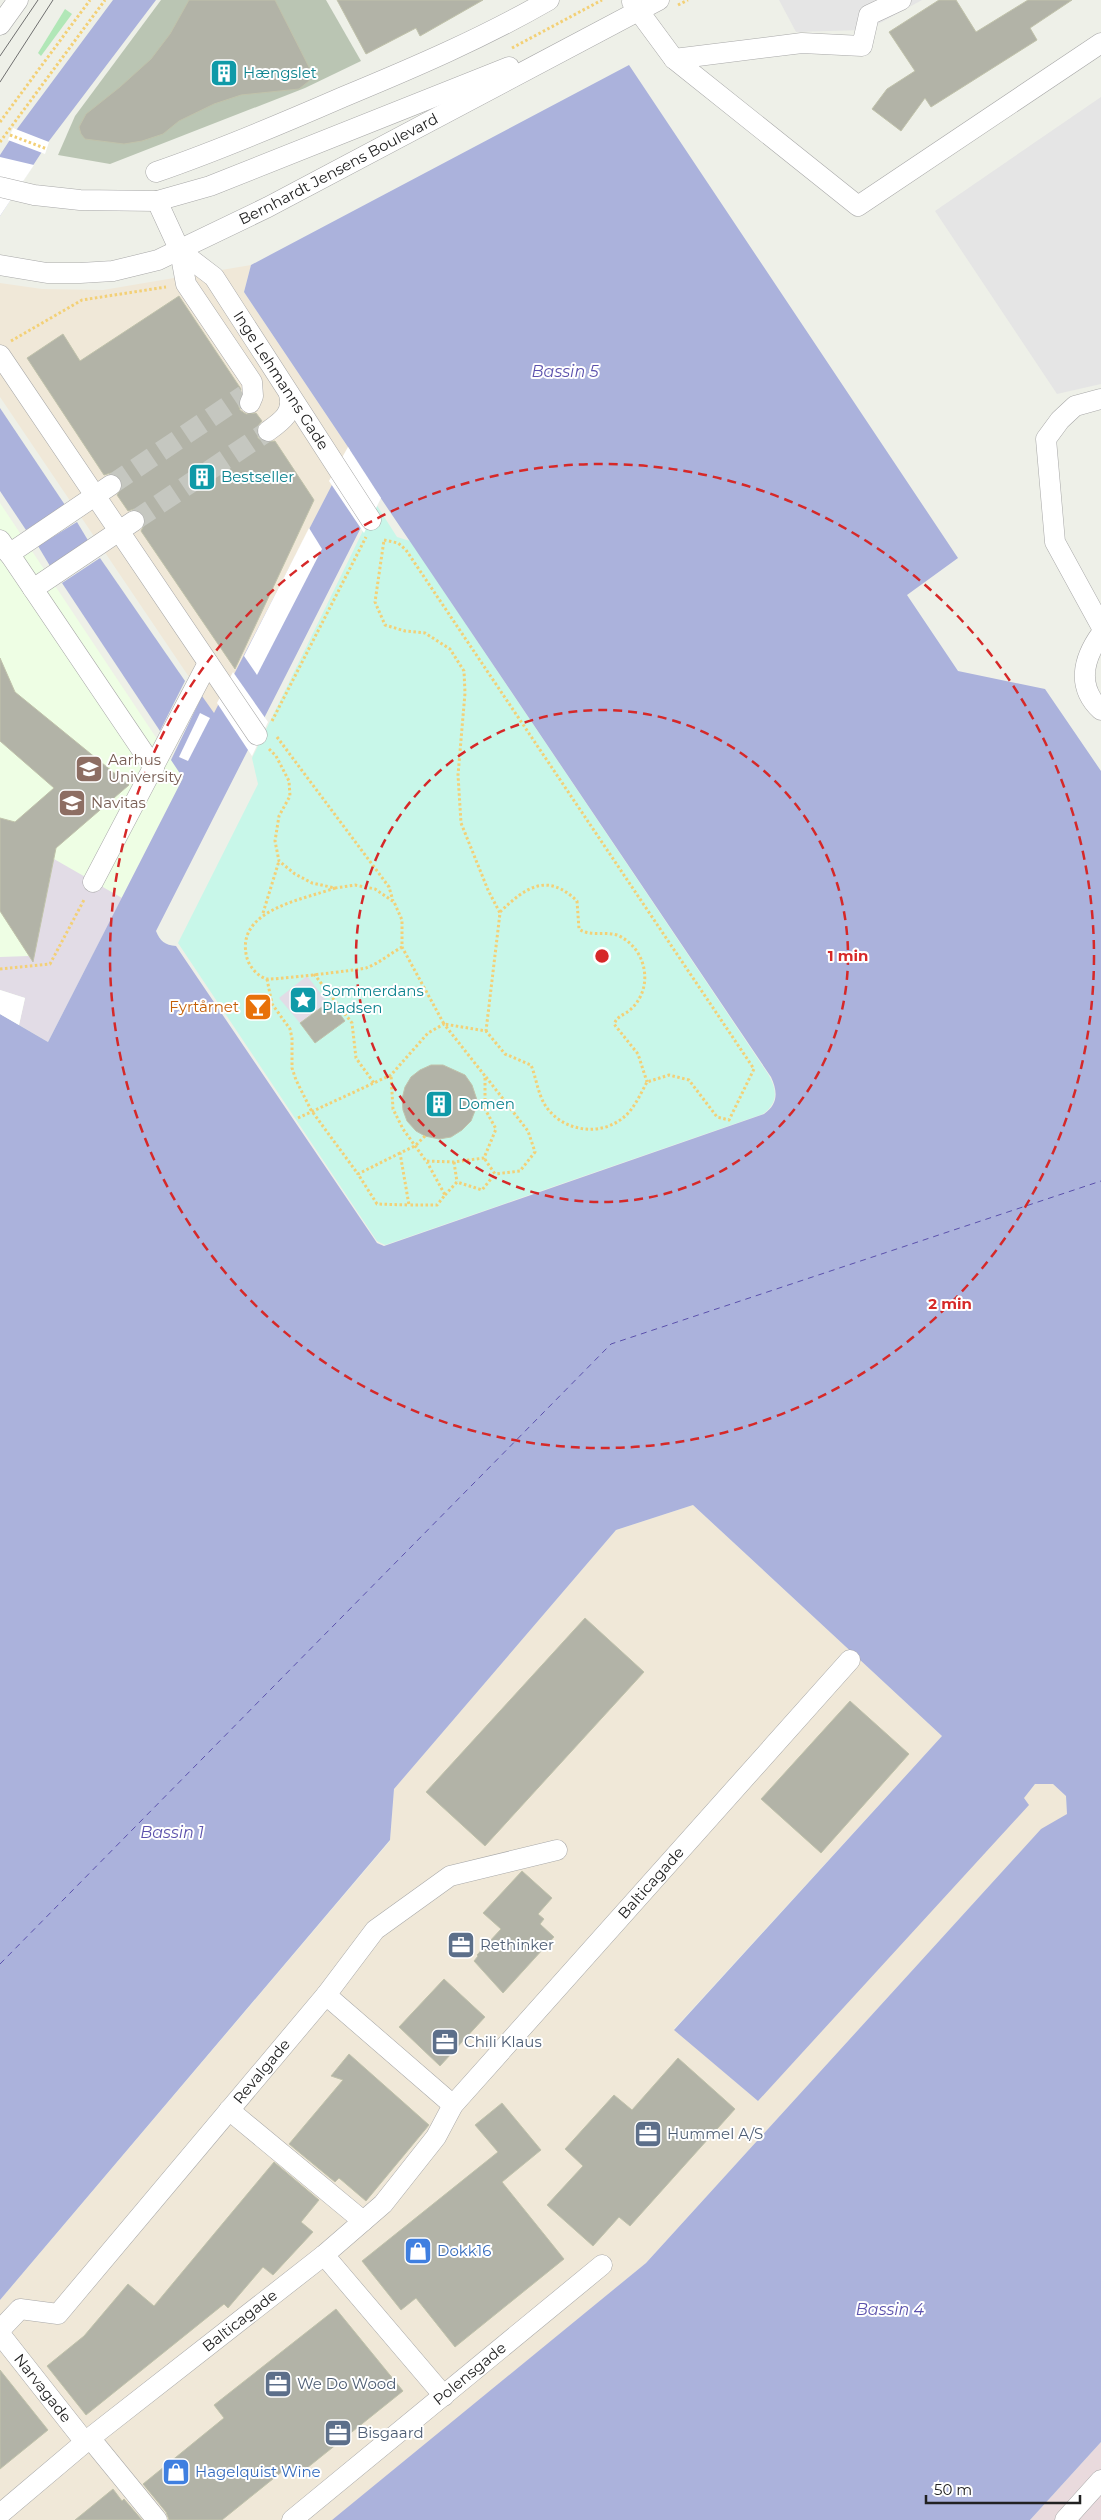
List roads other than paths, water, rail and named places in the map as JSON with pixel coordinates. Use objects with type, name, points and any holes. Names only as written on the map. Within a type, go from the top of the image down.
[{"type":"street","points":[[0,25],[18,0]]},
{"type":"street","points":[[156,172],[231,146],[388,79],[480,38],[549,0]]},
{"type":"street","name":"Bernhardt Jensens Boulevard","points":[[9,189],[80,200],[157,201],[210,186],[512,66],[635,4],[659,0]]},
{"type":"street","points":[[674,59],[802,43],[862,46],[869,16],[901,0]]},
{"type":"street","points":[[635,4],[674,59],[858,206],[1101,43]]},
{"type":"street","name":"Bernhardt Jensens Boulevard","points":[[0,266],[47,272],[113,271],[136,266],[180,250],[376,151],[635,4]]},
{"type":"street","name":"Inge Lehmanns Gade","points":[[157,201],[180,250],[186,284],[252,382],[249,396]]},
{"type":"street","name":"Inge Lehmanns Gade","points":[[180,250],[214,277],[372,522]]},
{"type":"street","points":[[4,349],[127,526],[208,664],[225,688],[267,732]]},
{"type":"street","points":[[265,427],[286,417],[292,403],[289,394]]},
{"type":"street","points":[[1101,399],[1075,406],[1060,420],[1046,440],[1055,542],[1101,626]]},
{"type":"street","points":[[103,491],[5,547],[154,768]]},
{"type":"street","points":[[34,589],[127,526]]},
{"type":"street","points":[[1101,634],[1089,651],[1084,679],[1091,701],[1101,710]]},
{"type":"street","points":[[94,882],[208,664]]},
{"type":"street","name":"Balticagade","points":[[0,2514],[88,2440],[324,2255],[383,2204],[436,2137],[453,2104],[850,1660]]},
{"type":"street","name":"Revalgade","points":[[0,2330],[20,2309],[58,2314],[326,1995],[374,1930],[450,1876],[557,1850]]},
{"type":"street","points":[[326,1995],[453,2104]]},
{"type":"street","points":[[229,2110],[363,2221]]},
{"type":"street","points":[[324,2255],[444,2396]]},
{"type":"street","name":"Polensgade","points":[[292,2520],[602,2266]]},
{"type":"street","name":"Narvagade","points":[[0,2334],[157,2520]]},
{"type":"street","points":[[1065,2520],[1101,2480]]},
{"type":"water","points":[[113,0],[156,0],[49,141],[0,216],[0,155],[17,129]]},
{"type":"water","points":[[629,65],[958,558],[907,595],[958,671],[1045,689],[1101,771],[1101,2442],[1030,2520],[332,2520],[646,2263],[1041,1829],[1067,1814],[1066,1796],[1053,1784],[1035,1784],[1024,1798],[1029,1805],[758,2101],[674,2030],[942,1736],[693,1505],[616,1530],[394,1789],[390,1840],[0,2300],[0,1014],[48,1042],[183,778],[171,760],[202,696],[214,713],[350,450],[244,292],[251,265]],"holes":[[[378,494],[771,1077],[776,1093],[772,1106],[764,1114],[384,1246],[377,1243],[176,946],[163,942],[159,937],[156,931]]]},
{"type":"water","points":[[0,408],[65,505],[26,530],[0,491]]},
{"type":"water","points":[[77,522],[89,542],[50,566],[38,546]]},
{"type":"water","points":[[100,558],[185,681],[160,731],[62,583]]},
{"type":"tunnel","points":[[111,485],[244,395]]},
{"type":"tunnel","points":[[134,521],[268,431]]},
{"type":"tram line","points":[[0,56],[38,0]]},
{"type":"tram line","points":[[0,82],[53,0]]},
{"type":"place","name":"Hængslet","points":[[224,73]]},
{"type":"place","name":"Bestseller","points":[[202,477]]},
{"type":"place","name":"Aarhus University","points":[[89,769]]},
{"type":"place","name":"Navitas","points":[[72,803]]},
{"type":"place","name":"Sommerdans Pladsen","points":[[303,1000]]},
{"type":"place","name":"Fyrtårnet","points":[[258,1007]]},
{"type":"place","name":"Domen","points":[[439,1104]]},
{"type":"place","name":"Rethinker","points":[[461,1945]]},
{"type":"place","name":"Chili Klaus","points":[[445,2042]]},
{"type":"place","name":"Hummel A/S","points":[[648,2134]]},
{"type":"place","name":"Dokk16","points":[[418,2251]]},
{"type":"place","name":"We Do Wood","points":[[278,2384]]},
{"type":"place","name":"Bisgaard","points":[[338,2433]]},
{"type":"place","name":"Hagelquist Wine","points":[[176,2472]]},
{"type":"water label","name":"Bassin 5","points":[[565,371]]},
{"type":"water label","name":"Bassin 1","points":[[172,1832]]},
{"type":"water label","name":"Bassin 4","points":[[890,2309]]}]
